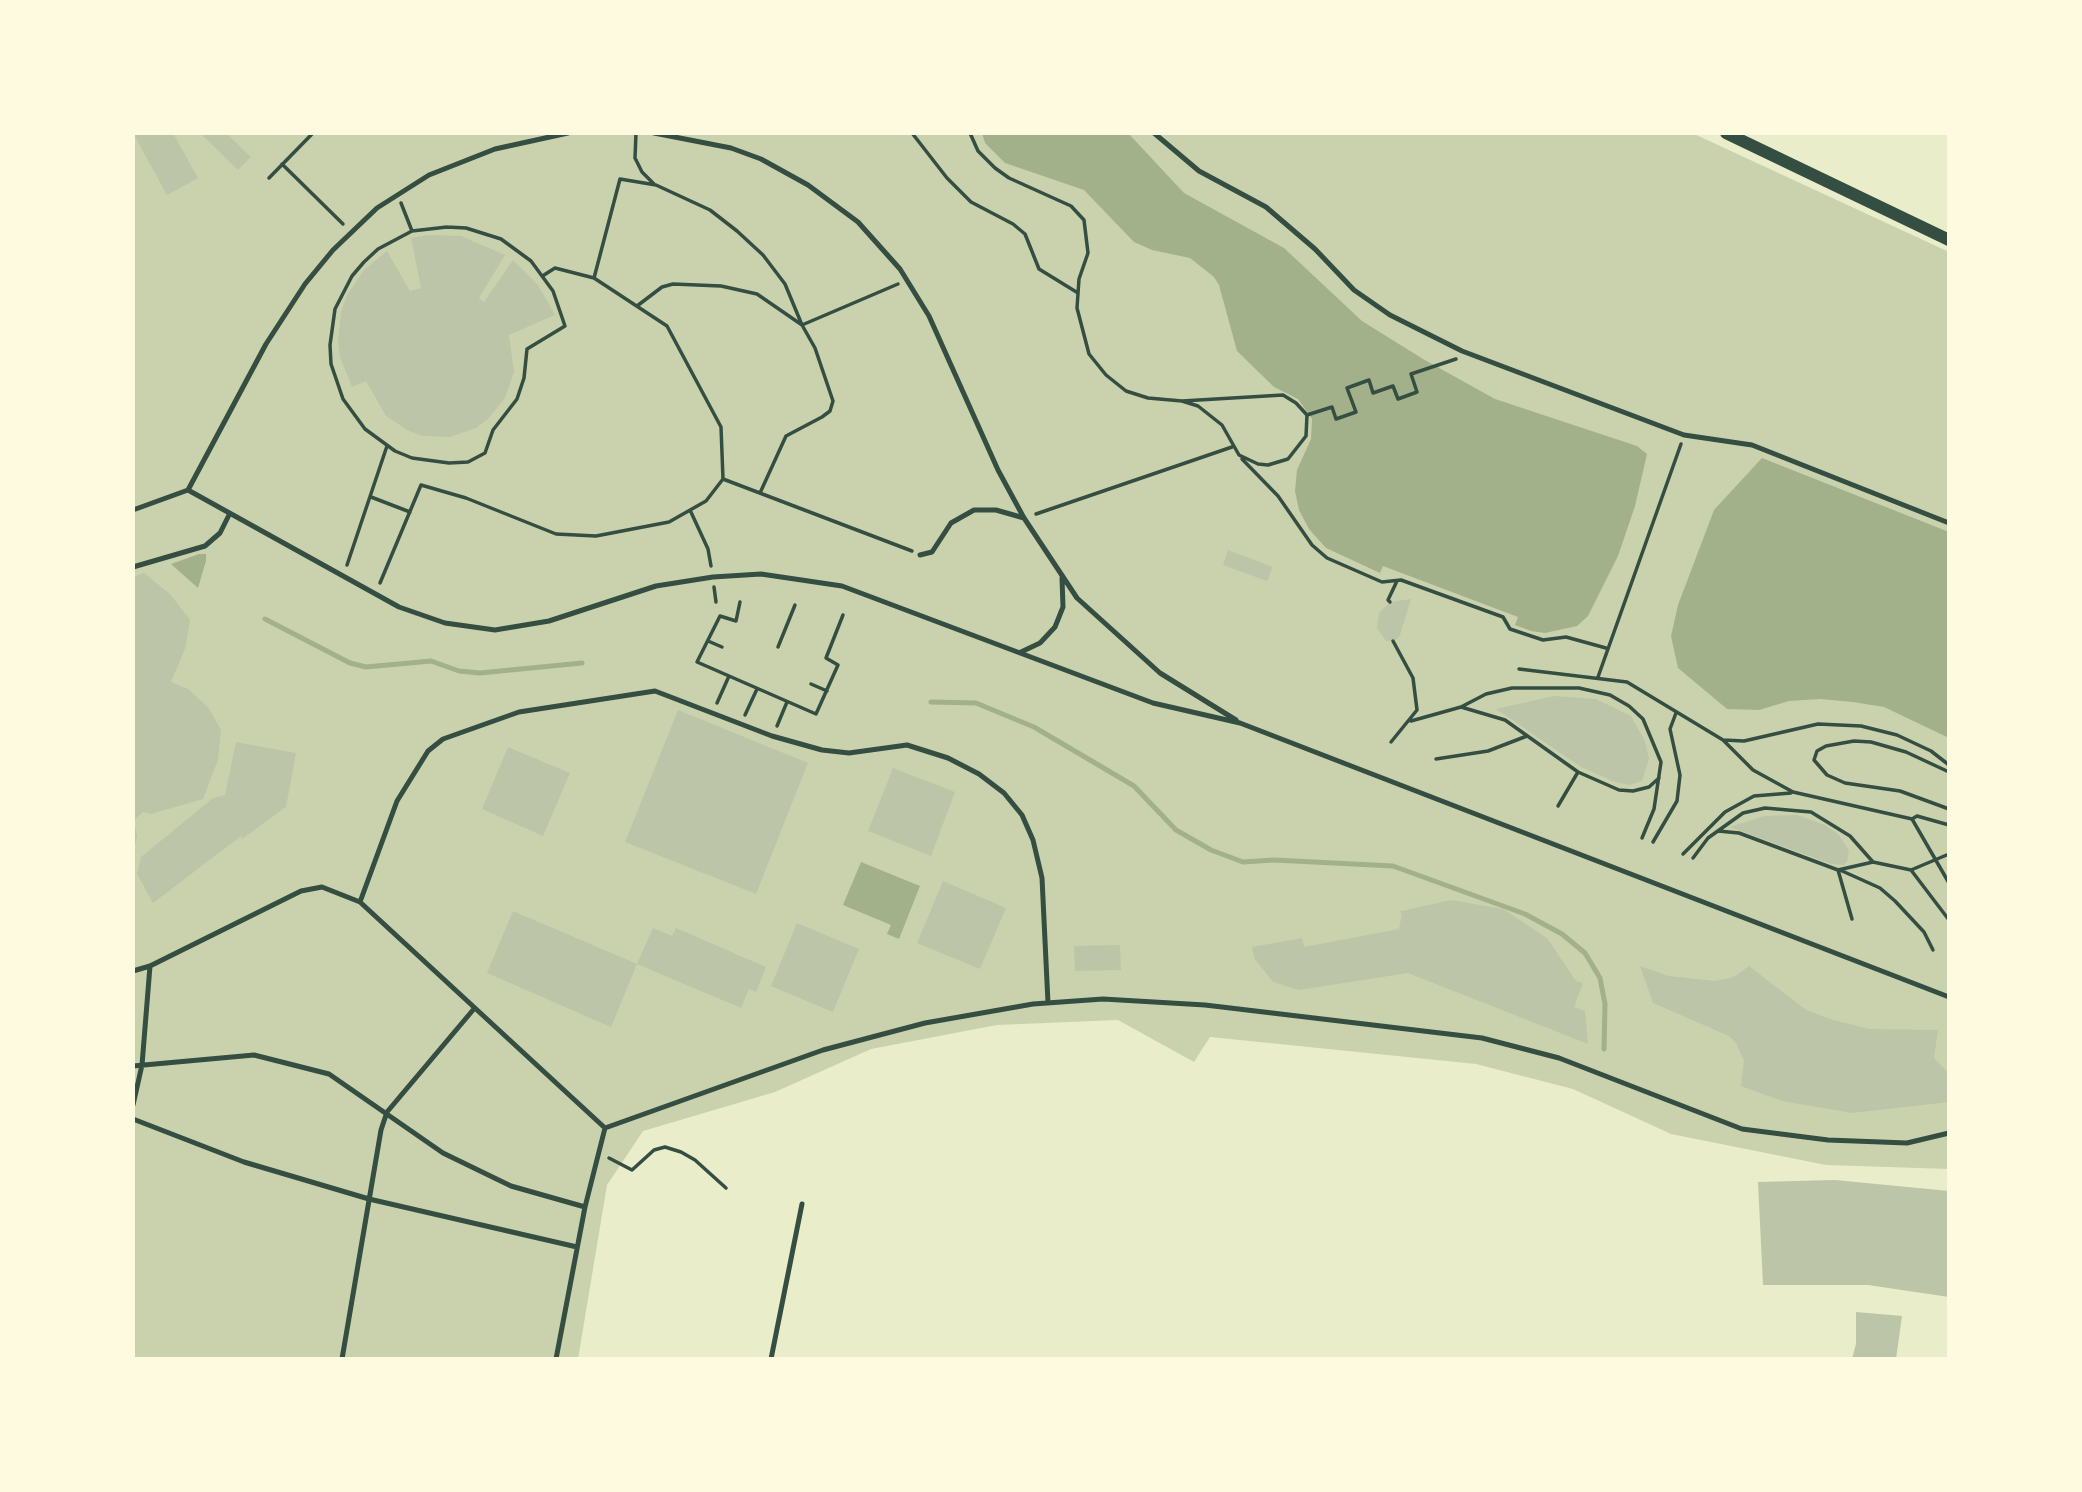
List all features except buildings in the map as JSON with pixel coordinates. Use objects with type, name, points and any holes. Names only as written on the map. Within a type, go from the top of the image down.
[{"type":"street","points":[[1726,133],[1949,240]]},
{"type":"lane","points":[[133,510],[188,490],[266,344],[305,284],[351,232],[398,195],[429,175],[495,149],[568,133]]},
{"type":"lane","points":[[654,133],[731,148],[761,159],[808,185],[858,222],[907,281],[929,316],[998,470],[1024,518],[1077,598],[1160,673],[1240,723]]},
{"type":"lane","points":[[1154,133],[1199,171],[1266,207],[1315,249],[1354,290],[1390,315],[1462,351],[1684,435],[1752,445],[1949,523]]},
{"type":"lane","points":[[188,490],[399,607],[445,623],[495,630],[549,621],[656,586],[713,577],[761,575],[842,586],[1153,703],[1240,723],[1949,997]]},
{"type":"lane","points":[[920,555],[932,552],[951,523],[974,510],[996,510],[1024,518]]},
{"type":"lane","points":[[133,567],[205,546],[220,533],[229,514]]},
{"type":"lane","points":[[1020,652],[1040,643],[1055,627],[1064,596],[1062,575]]},
{"type":"lane","points":[[360,902],[397,801],[428,751],[443,738],[519,712],[655,691],[772,736],[822,750],[849,753],[907,744],[979,774],[1004,793],[1022,815],[1033,840],[1042,877],[1048,1003]]},
{"type":"lane","points":[[133,971],[150,966],[301,891],[321,887],[360,902],[473,1010],[605,1128]]},
{"type":"lane","points":[[133,1105],[142,1065],[150,966]]},
{"type":"lane","points":[[605,1128],[823,1050],[925,1023],[1048,1003],[1103,999],[1205,1005],[1482,1038],[1559,1058],[1742,1129],[1828,1140],[1907,1143],[1949,1133]]},
{"type":"lane","points":[[342,1359],[369,1199],[387,1112],[473,1010]]},
{"type":"lane","points":[[133,1066],[254,1055],[329,1074],[443,1153],[511,1186],[585,1207]]},
{"type":"lane","points":[[133,1119],[244,1162],[369,1199],[577,1247]]},
{"type":"lane","points":[[556,1359],[585,1207],[605,1128]]},
{"type":"lane","points":[[771,1359],[802,1204]]},
{"type":"path","points":[[270,177],[313,133]]},
{"type":"path","points":[[635,133],[635,158],[642,172],[656,185]]},
{"type":"path","points":[[912,133],[947,178],[971,202],[1013,224],[1025,234],[1039,269],[1078,293]]},
{"type":"path","points":[[970,133],[978,151],[995,168],[1009,178],[1071,206],[1084,220],[1088,253],[1079,279],[1080,328],[1089,354],[1105,375],[1126,391],[1148,398],[1182,401],[1283,395],[1296,403],[1307,415],[1306,436],[1288,459],[1268,465],[1258,464],[1239,455]]},
{"type":"path","points":[[282,164],[351,232]]},
{"type":"path","points":[[594,278],[620,179],[656,185],[710,210],[763,255],[785,284],[815,348],[833,401],[830,411],[822,417],[786,436],[760,493]]},
{"type":"path","points":[[398,195],[412,231]]},
{"type":"path","points":[[447,227],[484,232],[517,249],[544,275],[561,308],[565,326],[527,349],[524,378],[517,399],[493,430],[485,453],[468,462],[431,462],[387,446],[365,429],[343,399],[331,364],[331,327],[339,300],[352,276],[378,249],[412,231],[447,227]]},
{"type":"path","points":[[375,594],[421,485],[466,498],[556,534],[596,536],[669,522],[706,501],[723,479],[720,427],[688,360],[667,326],[594,278],[555,268],[544,275]]},
{"type":"path","points":[[802,325],[907,281]]},
{"type":"path","points":[[637,306],[662,287],[673,284],[721,285],[757,294],[802,325]]},
{"type":"path","points":[[1307,415],[1332,407],[1336,419],[1356,412],[1348,387],[1369,380],[1373,393],[1393,386],[1398,399],[1417,393],[1411,374],[1454,361]]},
{"type":"path","points":[[1182,401],[1198,406],[1222,425],[1232,447],[1250,470],[1278,496],[1312,545],[1327,558],[1382,582],[1397,581],[1503,617],[1510,629],[1543,640],[1566,637],[1606,648]]},
{"type":"path","points":[[1598,677],[1606,648],[1684,435]]},
{"type":"path","points":[[343,577],[387,446]]},
{"type":"path","points":[[1024,518],[1232,447]]},
{"type":"path","points":[[723,479],[920,555]]},
{"type":"path","points":[[370,497],[410,512]]},
{"type":"path","points":[[690,510],[708,549],[716,603]]},
{"type":"path","points":[[1390,603],[1388,600],[1397,581]]},
{"type":"path","points":[[740,602],[736,621],[719,616],[697,662],[816,714],[838,665],[826,658],[843,615]]},
{"type":"path","points":[[778,647],[795,605]]},
{"type":"path","points":[[708,641],[722,647]]},
{"type":"path","points":[[1391,742],[1411,721],[1417,709],[1413,678],[1393,641]]},
{"type":"path","points":[[1519,669],[1628,682],[1723,740],[1753,770],[1793,792],[1912,819],[1917,816],[1949,825]]},
{"type":"path","points":[[712,713],[729,676]]},
{"type":"path","points":[[811,684],[827,691]]},
{"type":"path","points":[[1411,721],[1461,707],[1486,694],[1512,688],[1579,688],[1610,695],[1629,706],[1643,719],[1661,762],[1654,809],[1642,838]]},
{"type":"path","points":[[741,724],[757,689]]},
{"type":"path","points":[[772,736],[787,702]]},
{"type":"path","points":[[1461,707],[1505,720],[1578,772],[1619,790],[1633,791],[1649,787],[1660,777]]},
{"type":"path","points":[[1653,842],[1677,801],[1680,775],[1670,729],[1676,713]]},
{"type":"path","points":[[1723,740],[1744,741],[1818,724],[1861,726],[1897,735],[1931,751],[1949,765]]},
{"type":"path","points":[[1436,759],[1488,751],[1527,736]]},
{"type":"path","points":[[1949,772],[1906,752],[1871,742],[1854,741],[1826,746],[1817,751],[1814,760],[1827,775],[1845,783],[1900,791],[1949,809]]},
{"type":"path","points":[[1558,806],[1578,772]]},
{"type":"path","points":[[1684,854],[1725,812],[1754,796],[1793,792]]},
{"type":"path","points":[[1693,858],[1717,831],[1743,813],[1765,808],[1811,812],[1850,836],[1873,862]]},
{"type":"path","points":[[1912,819],[1949,883]]},
{"type":"path","points":[[1717,831],[1739,833],[1880,888],[1924,932],[1933,950]]},
{"type":"path","points":[[1838,870],[1873,862],[1911,870],[1949,854]]},
{"type":"path","points":[[1838,870],[1852,919]]},
{"type":"path","points":[[1911,870],[1949,920]]},
{"type":"path","points":[[599,1153],[632,1170],[654,1150],[665,1147],[695,1160],[726,1188]]},
{"type":"shaded area","points":[[133,133],[1692,133],[1949,252],[1949,1169],[1826,1165],[1671,1134],[1573,1089],[1476,1064],[1210,1037],[1194,1062],[1118,1020],[997,1025],[871,1049],[775,1092],[643,1131],[607,1185],[578,1359],[133,1359]]},
{"type":"shaded area","points":[[982,133],[1128,133],[1184,193],[1284,248],[1362,321],[1423,359],[1495,399],[1637,446],[1647,454],[1635,506],[1618,556],[1588,616],[1577,626],[1545,633],[1531,631],[1515,625],[1518,617],[1383,566],[1380,573],[1326,548],[1309,529],[1299,510],[1295,491],[1297,470],[1311,439],[1312,419],[1298,399],[1274,387],[1237,351],[1219,285],[1214,277],[1190,258],[1152,250],[1134,242],[1084,190],[1005,163],[985,143]]},
{"type":"shaded area","points":[[1762,458],[1949,532],[1949,738],[1884,707],[1853,702],[1820,699],[1789,701],[1759,710],[1727,709],[1678,668],[1671,636],[1678,605],[1714,510]]},
{"type":"shaded area","points":[[206,554],[206,561],[198,588],[171,564]]},
{"type":"shaded area","points":[[861,862],[920,886],[899,939],[887,934],[891,925],[843,905]]},
{"type":"waterway","points":[[265,619],[350,663],[366,667],[431,661],[459,671],[480,673],[582,663]]},
{"type":"waterway","points":[[931,702],[976,703],[1034,727],[1134,786],[1176,830],[1211,850],[1243,862],[1274,860],[1393,866],[1525,914],[1562,934],[1585,953],[1600,978],[1605,1004],[1604,1049]]}]
